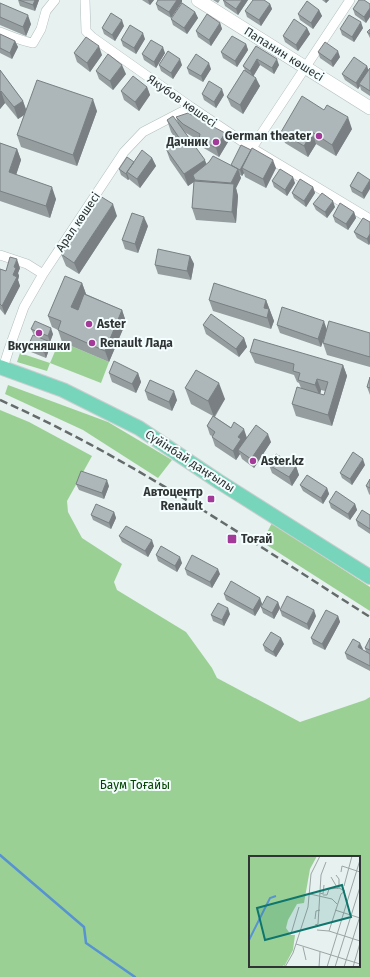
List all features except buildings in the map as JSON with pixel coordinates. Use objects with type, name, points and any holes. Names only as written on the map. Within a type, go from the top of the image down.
[{"type":"main road","name":"Папанин көшесі","points":[[198,0],[370,108]]},
{"type":"main road","name":"Сүйінбай даңғылы","points":[[2,367],[63,390],[139,428],[370,577]]},
{"type":"street","points":[[0,32],[20,41],[33,43],[41,29],[46,11],[55,0]]},
{"type":"street","name":"Якубов көшесі","points":[[85,0],[86,31],[89,34],[191,107],[252,148],[370,219]]},
{"type":"street","points":[[252,148],[350,0]]},
{"type":"street","name":"Арал көшесі","points":[[2,367],[24,307],[43,274],[124,152],[143,132],[191,107]]},
{"type":"street","points":[[0,255],[27,264],[43,274]]},
{"type":"green space","points":[[59,342],[109,362],[101,383],[50,363]]},
{"type":"green space","points":[[20,353],[50,363],[47,371],[17,362]]},
{"type":"green space","points":[[8,385],[108,422],[172,460],[158,478],[83,430],[5,394]]},
{"type":"green space","name":"Баум Тоғайы","points":[[0,410],[29,422],[92,456],[67,501],[68,512],[82,538],[122,564],[114,582],[117,590],[186,632],[212,668],[217,678],[300,722],[370,697],[370,977],[0,977]]},
{"type":"green space","points":[[272,523],[370,587],[370,611],[262,542]]},
{"type":"waterway","points":[[0,855],[84,927],[86,943],[135,977]]},
{"type":"railway","points":[[0,400],[49,423],[143,474],[189,501],[370,617]]},
{"type":"place","name":"German theater","points":[[319,136]]},
{"type":"place","name":"Дачник","points":[[216,142]]},
{"type":"place","name":"Aster","points":[[89,324]]},
{"type":"place","name":"Вкусняшки","points":[[39,333]]},
{"type":"place","name":"Renault Лада","points":[[92,343]]},
{"type":"place","name":"Aster.kz","points":[[253,461]]},
{"type":"place","name":"Автоцентр Renault","points":[[211,499]]},
{"type":"place","name":"Тоғай","points":[[232,539]]}]
